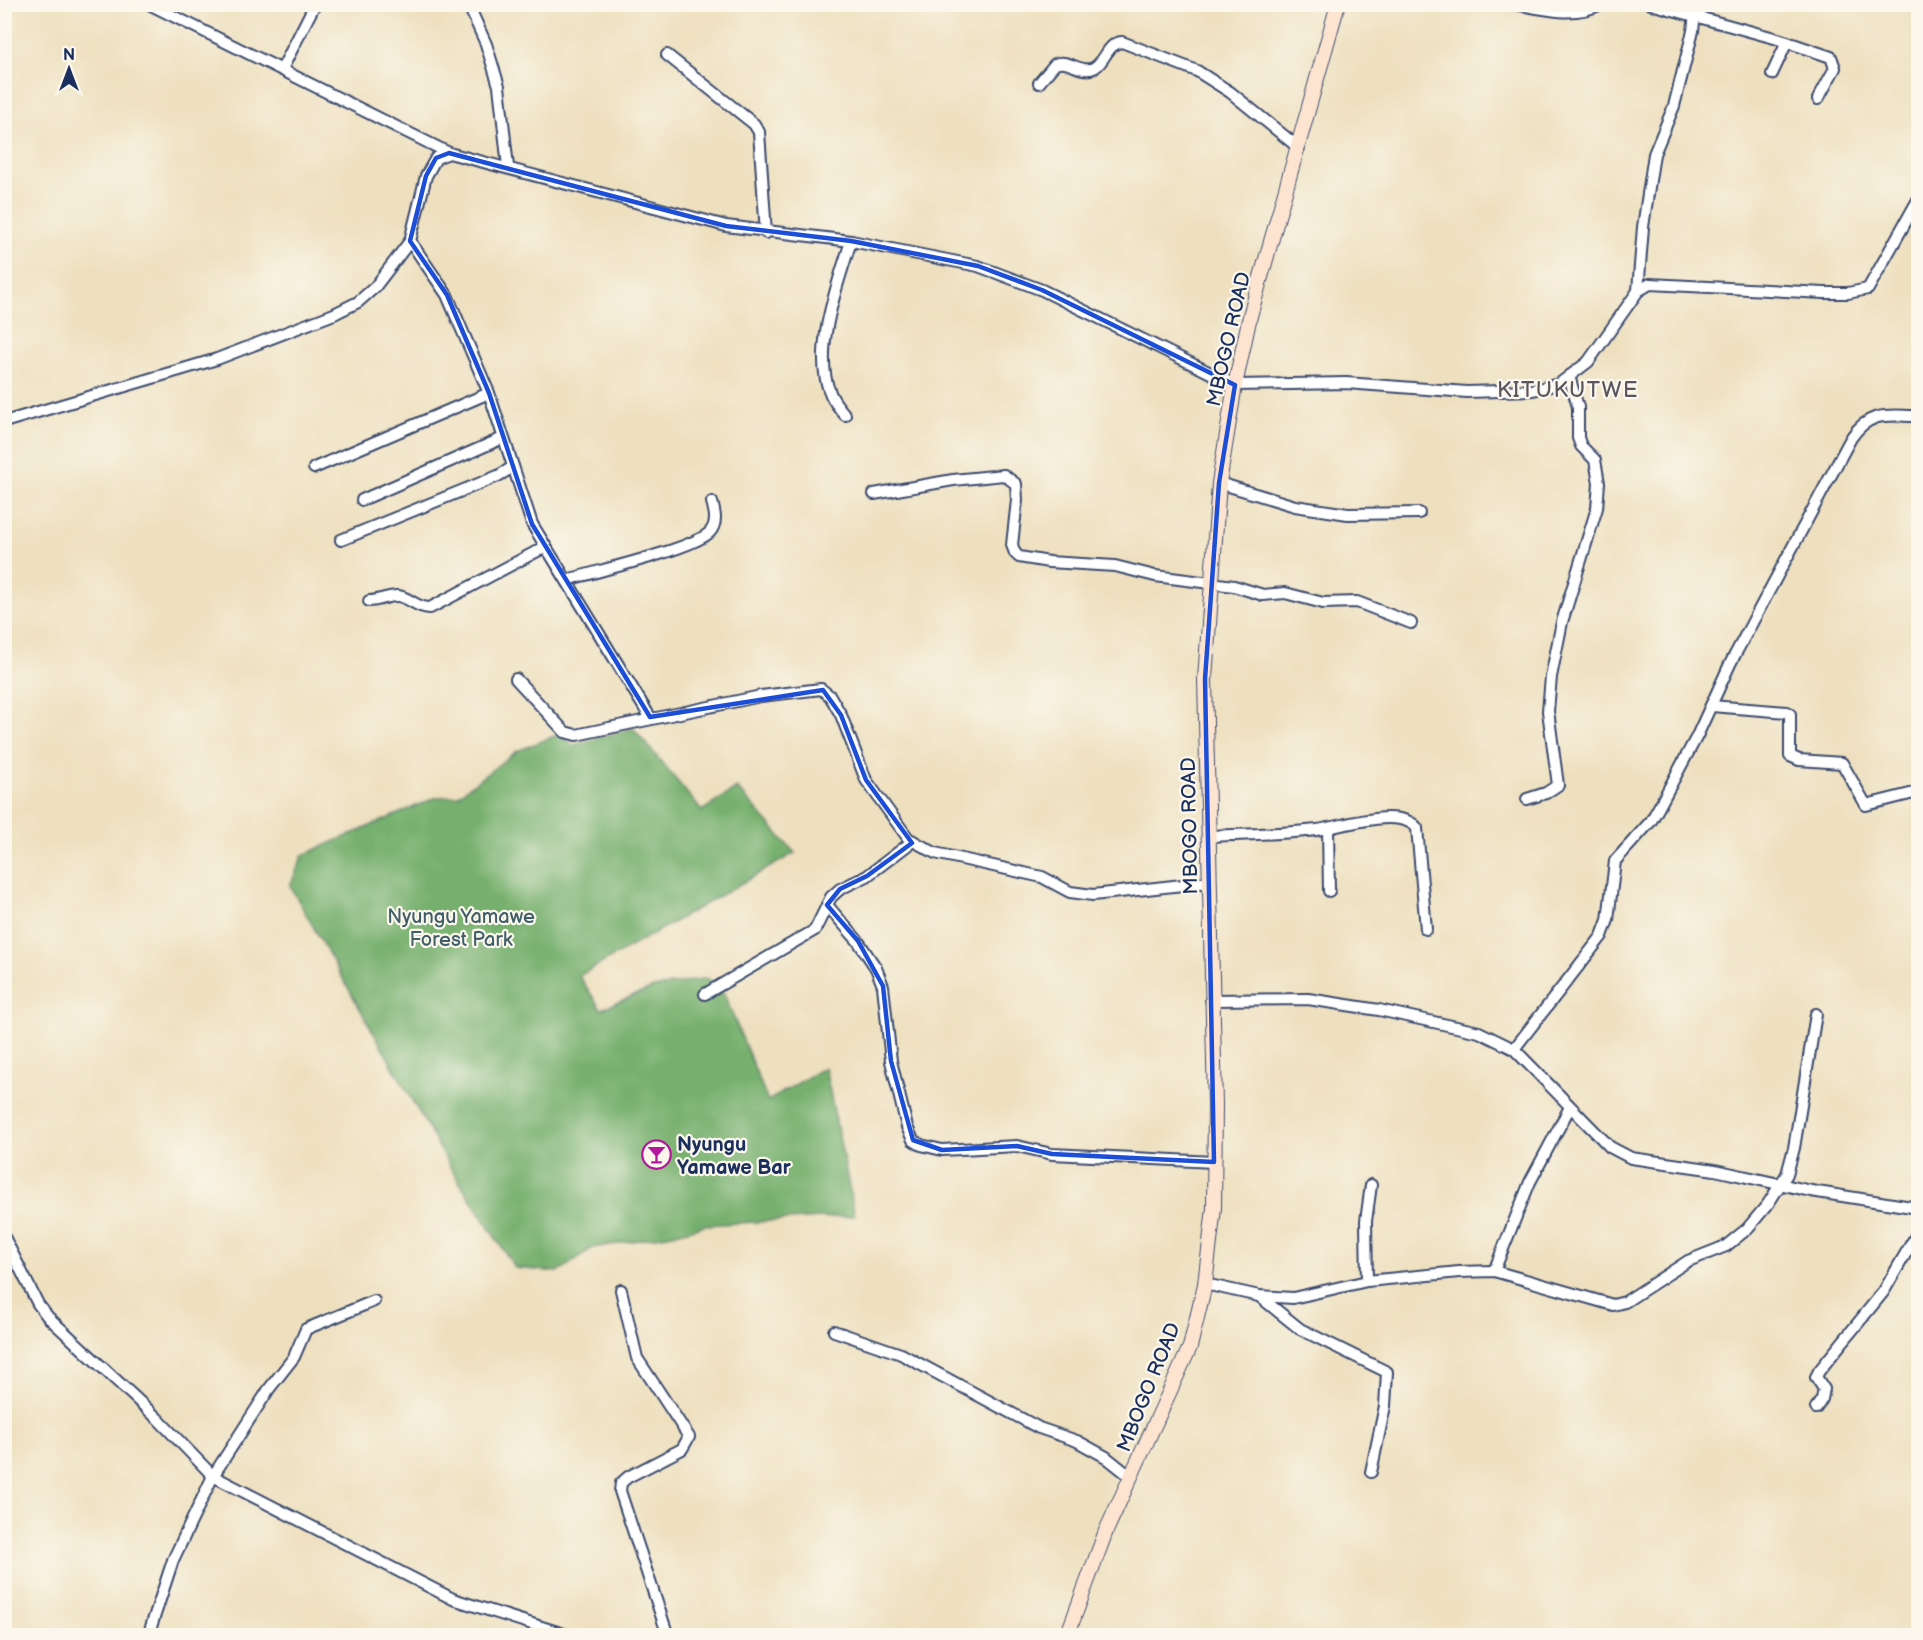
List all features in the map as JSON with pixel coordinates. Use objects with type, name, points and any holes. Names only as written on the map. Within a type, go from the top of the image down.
[{"type":"main road","name":"MBOGO ROAD","points":[[1067,1635],[1106,1531],[1190,1347],[1205,1284],[1214,1208],[1214,1162],[1210,1000],[1210,836],[1205,679],[1219,483],[1235,385],[1250,316],[1338,4]]},
{"type":"street","points":[[149,4],[449,153],[726,226],[766,233],[851,241],[944,258],[1007,275],[1145,339],[1235,385],[1346,383],[1467,392],[1533,390],[1559,384],[1588,362],[1638,291],[1650,284],[1669,283],[1813,293],[1860,292],[1873,284],[1918,200]]},
{"type":"street","points":[[282,69],[315,4]]},
{"type":"street","points":[[468,4],[486,44],[499,86],[508,167]]},
{"type":"street","points":[[1515,4],[1571,12],[1586,11],[1601,4]]},
{"type":"street","points":[[1652,4],[1694,18],[1827,54],[1835,63],[1818,99]]},
{"type":"street","points":[[1638,291],[1643,227],[1654,154],[1674,106],[1696,4]]},
{"type":"street","points":[[1039,83],[1055,64],[1070,62],[1082,69],[1090,69],[1096,66],[1113,45],[1122,42],[1197,71],[1230,92],[1299,148]]},
{"type":"street","points":[[1772,74],[1787,42]]},
{"type":"street","points":[[667,55],[754,124],[759,132],[766,233]]},
{"type":"street","points":[[4,422],[217,359],[334,314],[358,302],[375,287],[410,241],[426,176],[436,158],[449,153]]},
{"type":"street","points":[[410,241],[447,295],[489,393],[532,524],[650,717]]},
{"type":"street","points":[[844,415],[831,395],[826,374],[825,332],[851,241]]},
{"type":"street","points":[[1527,799],[1546,793],[1558,785],[1548,711],[1551,677],[1562,622],[1597,508],[1598,469],[1595,460],[1581,446],[1578,438],[1578,407],[1569,376]]},
{"type":"street","points":[[314,468],[489,393]]},
{"type":"street","points":[[1514,1049],[1602,936],[1608,920],[1615,861],[1651,821],[1736,653],[1861,423],[1875,416],[1918,416]]},
{"type":"street","points":[[363,500],[503,438]]},
{"type":"street","points":[[341,540],[498,476],[513,467]]},
{"type":"street","points":[[874,494],[943,482],[1004,475],[1016,484],[1017,500],[1012,545],[1019,557],[1049,562],[1106,565],[1155,576],[1234,586],[1263,595],[1285,593],[1323,603],[1357,602],[1411,623]]},
{"type":"street","points":[[1219,483],[1305,507],[1348,514],[1419,513]]},
{"type":"street","points":[[567,580],[676,548],[702,537],[714,525],[716,518],[712,502]]},
{"type":"street","points":[[369,601],[381,602],[394,596],[402,596],[418,608],[430,608],[545,547]]},
{"type":"street","points":[[516,679],[570,734],[789,692],[821,689],[830,696],[841,715],[866,780],[903,833],[913,842],[935,853],[1042,877],[1061,889],[1079,894],[1093,895],[1209,882]]},
{"type":"street","points":[[1711,706],[1787,712],[1790,714],[1790,756],[1799,760],[1842,763],[1866,805],[1918,792]]},
{"type":"street","points":[[1210,836],[1328,828],[1366,820],[1399,820],[1415,825],[1426,929]]},
{"type":"street","points":[[1328,828],[1329,891]]},
{"type":"street","points":[[705,994],[815,930],[827,905],[840,889],[867,876],[913,842]]},
{"type":"street","points":[[827,905],[858,941],[876,968],[883,986],[891,1061],[907,1127],[913,1140],[921,1145],[942,1150],[1017,1146],[1052,1154],[1214,1162]]},
{"type":"street","points":[[1210,1000],[1308,999],[1379,1010],[1462,1027],[1497,1039],[1514,1049],[1610,1147],[1626,1157],[1715,1170],[1811,1191],[1918,1208]]},
{"type":"street","points":[[1205,1284],[1259,1296],[1293,1298],[1367,1281],[1494,1271],[1577,1296],[1619,1305],[1688,1261],[1726,1246],[1751,1225],[1781,1183],[1794,1148],[1816,1014]]},
{"type":"street","points":[[1494,1271],[1530,1182],[1570,1107]]},
{"type":"street","points":[[1367,1281],[1366,1221],[1371,1185]]},
{"type":"street","points":[[1816,1408],[1822,1399],[1824,1389],[1816,1377],[1819,1371],[1884,1291],[1918,1232]]},
{"type":"street","points":[[4,1237],[38,1304],[48,1317],[157,1418],[213,1476],[453,1599],[570,1635]]},
{"type":"street","points":[[621,1290],[637,1358],[689,1437],[688,1444],[682,1449],[628,1477],[621,1484],[620,1491],[668,1635]]},
{"type":"street","points":[[1259,1296],[1300,1329],[1387,1372],[1385,1406],[1371,1473]]},
{"type":"street","points":[[148,1635],[173,1560],[213,1476],[269,1389],[294,1357],[306,1329],[374,1301]]},
{"type":"street","points":[[834,1331],[901,1354],[1038,1428],[1077,1442],[1106,1457],[1131,1477]]},
{"type":"highlighted area","points":[[449,153],[726,226],[851,241],[978,266],[1042,290],[1235,385],[1219,483],[1205,679],[1214,1162],[1052,1154],[1017,1146],[942,1150],[913,1140],[891,1061],[883,986],[858,941],[827,905],[840,889],[867,876],[912,843],[866,780],[841,715],[823,690],[650,717],[532,524],[489,393],[447,295],[410,241],[426,176],[436,158]]},
{"type":"green space","name":"Nyungu Yamawe Forest Park","points":[[633,728],[702,811],[737,788],[795,853],[579,976],[601,1009],[653,988],[707,978],[722,989],[768,1101],[825,1067],[855,1216],[705,1225],[673,1234],[593,1248],[558,1272],[515,1268],[453,1172],[290,886],[303,855],[437,797],[457,796],[517,751],[559,734],[573,745]]},
{"type":"place","name":"Nyungu Yamawe Bar","points":[[656,1155]]},
{"type":"district","name":"KITUKUTWE","points":[[1568,389]]}]
